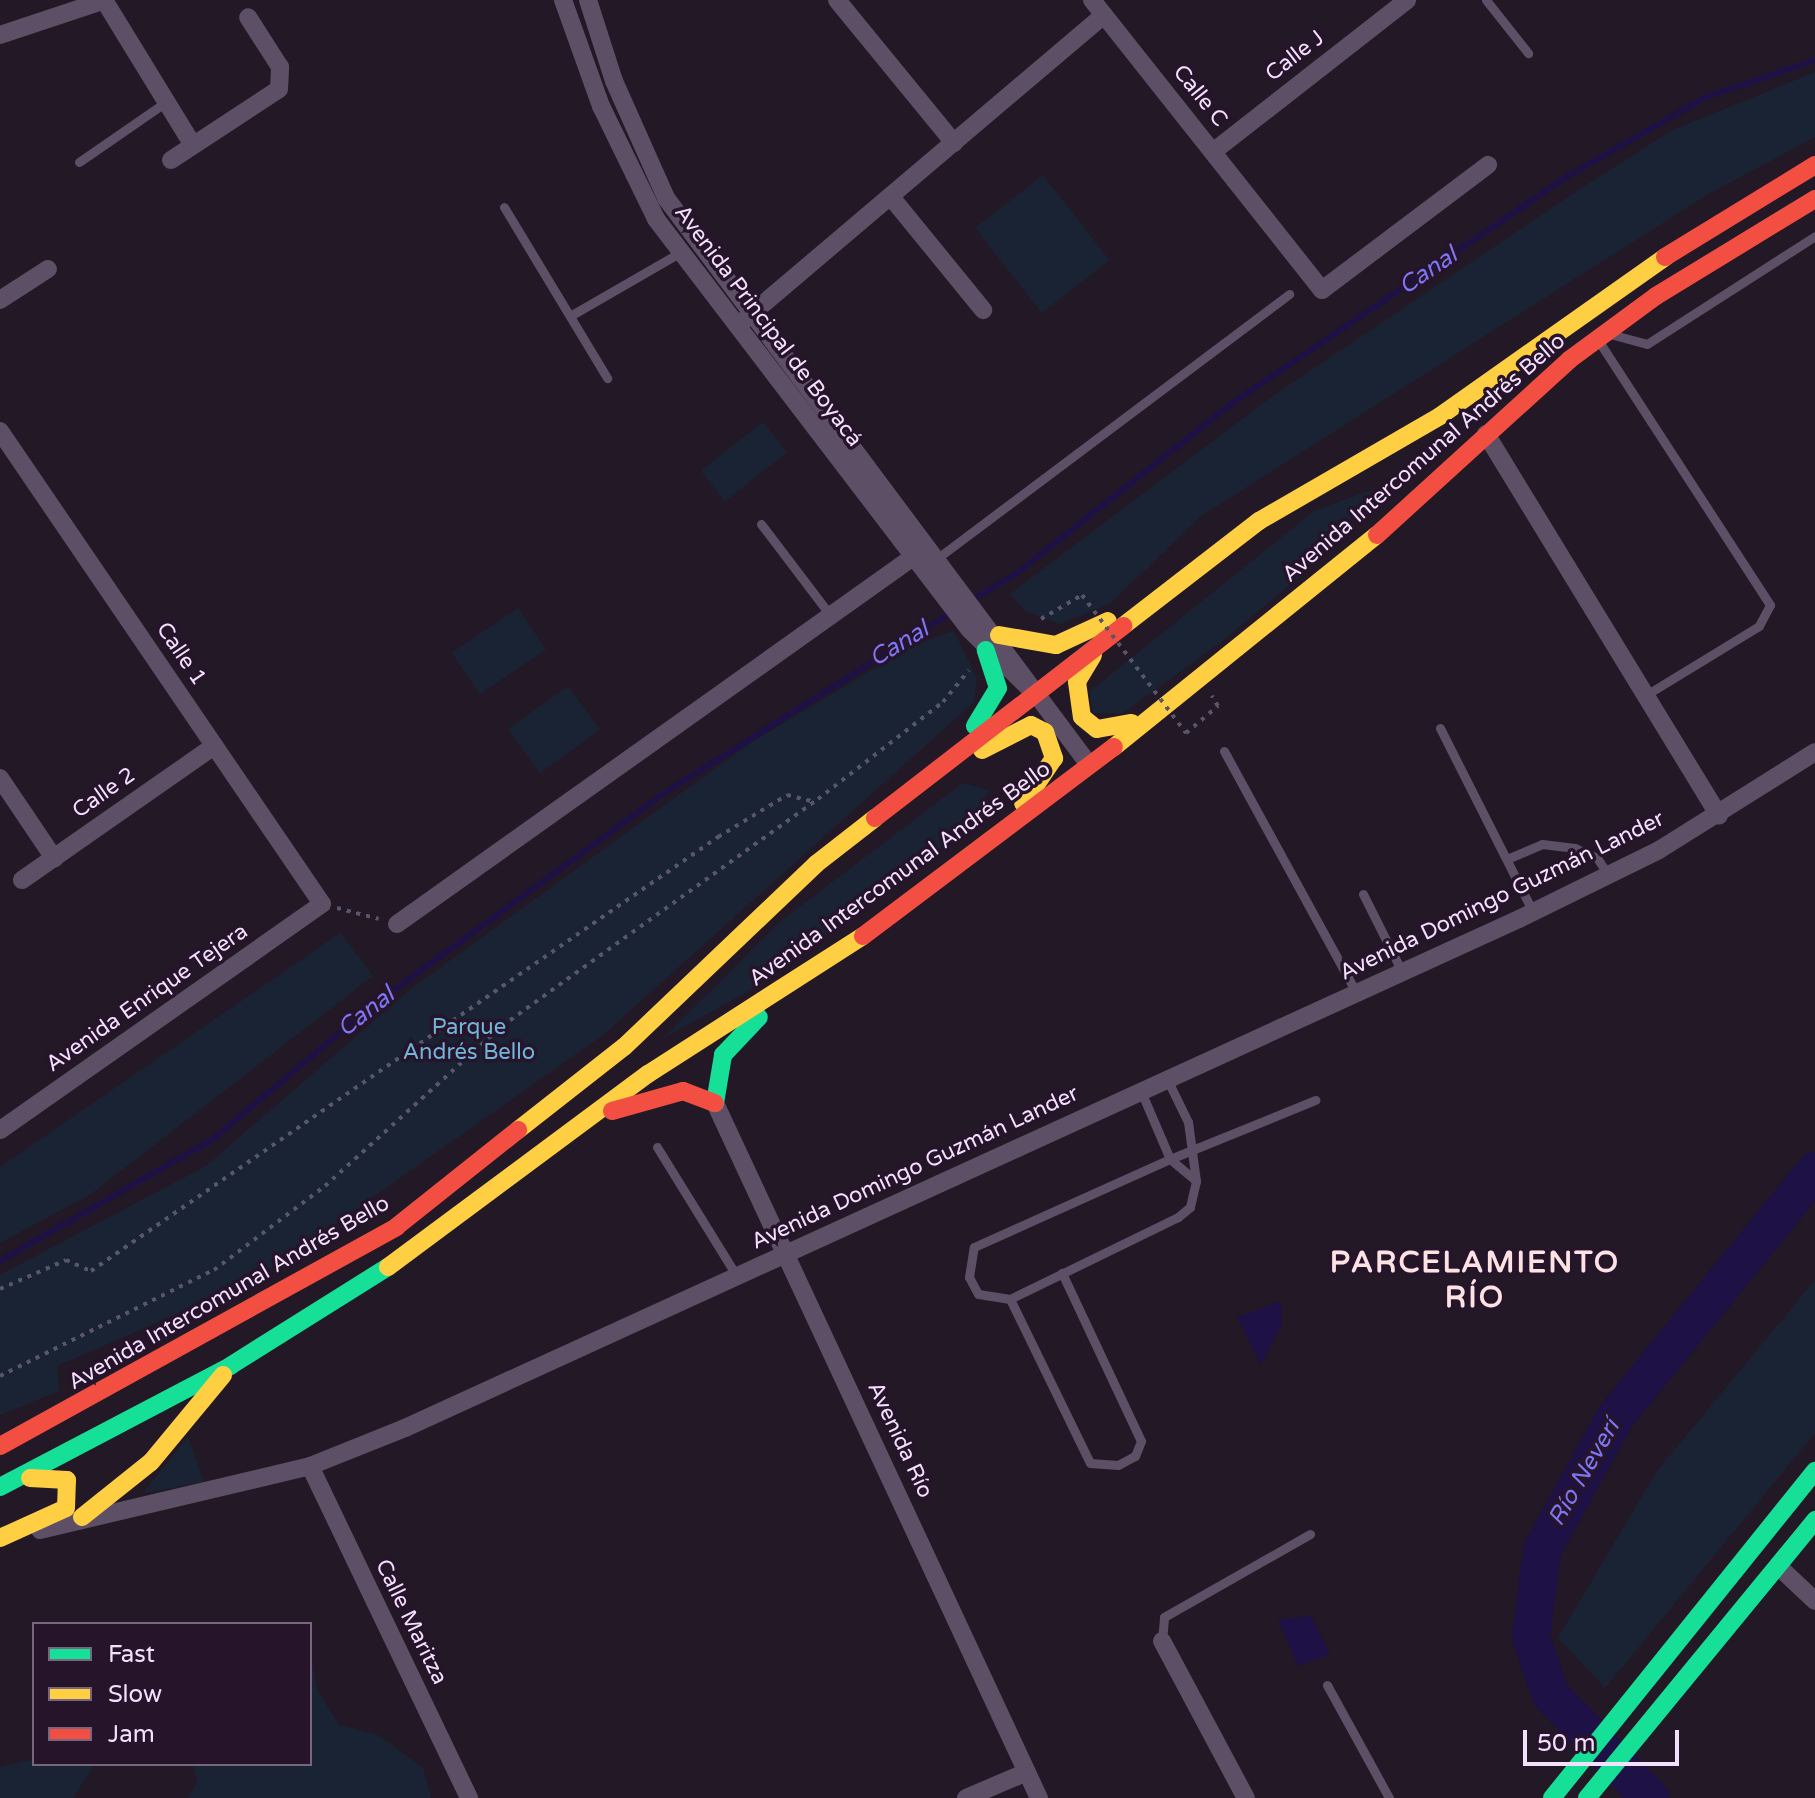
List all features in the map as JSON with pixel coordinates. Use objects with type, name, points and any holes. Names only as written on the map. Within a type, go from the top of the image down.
[{"type":"main road","name":"Avenida Intercomunal Andrés Bello","points":[[0,1446],[396,1227],[624,1047],[816,864],[938,775],[1034,693],[1259,521],[1440,416],[1645,269],[1815,165]]},
{"type":"main road","name":"Avenida Intercomunal Andrés Bello","points":[[4,1485],[230,1366],[407,1255],[681,1052],[768,1003],[982,846],[1200,677],[1422,498],[1486,434],[1602,336],[1815,199]]},
{"type":"main road","points":[[999,635],[1056,645],[1140,611]]},
{"type":"main road","points":[[1103,640],[1077,682],[1082,717],[1112,730],[1146,718]]},
{"type":"main road","points":[[938,775],[944,757],[995,702],[986,650]]},
{"type":"main road","points":[[938,775],[1031,725],[1052,742],[1050,772],[982,846]]},
{"type":"main road","points":[[584,1123],[683,1091],[715,1103],[723,1055],[768,1003]]},
{"type":"main road","points":[[82,1517],[151,1462],[230,1366]]},
{"type":"main road","points":[[1552,1798],[1815,1471]]},
{"type":"main road","points":[[0,1539],[56,1516],[69,1500],[67,1480],[59,1475],[4,1485]]},
{"type":"main road","points":[[1587,1798],[1679,1680],[1815,1520]]},
{"type":"street","points":[[0,35],[104,0],[193,145]]},
{"type":"street","name":"Avenida Principal de Boyacá","points":[[563,0],[601,106],[656,219],[986,650]]},
{"type":"street","name":"Avenida Principal de Boyacá","points":[[588,0],[666,198],[985,616],[1034,693]]},
{"type":"street","points":[[837,0],[954,143]]},
{"type":"street","name":"Calle C","points":[[1092,0],[1322,290],[1488,165]]},
{"type":"street","name":"Calle J","points":[[1214,151],[1407,0]]},
{"type":"street","points":[[737,326],[1104,15]]},
{"type":"street","points":[[171,160],[279,89],[280,67],[248,17]]},
{"type":"street","points":[[891,197],[983,310]]},
{"type":"street","points":[[0,300],[48,269]]},
{"type":"street","name":"Calle 1","points":[[0,431],[322,904]]},
{"type":"street","points":[[1486,434],[1719,815]]},
{"type":"street","points":[[397,924],[913,557]]},
{"type":"street","points":[[986,650],[1034,693],[1087,762]]},
{"type":"street","name":"Calle 2","points":[[22,880],[214,746]]},
{"type":"street","name":"Avenida Domingo Guzmán Lander","points":[[0,1539],[82,1517],[310,1466],[738,1278],[1140,1089],[1609,876],[1719,815],[1815,752]]},
{"type":"street","points":[[0,778],[54,858]]},
{"type":"street","name":"Avenida Enrique Tejera","points":[[1,1127],[322,904]]},
{"type":"street","name":"Avenida Río","points":[[715,1103],[1039,1798]]},
{"type":"street","name":"Calle Maritza","points":[[310,1466],[469,1798]]},
{"type":"street","points":[[1778,1566],[1815,1601]]},
{"type":"street","points":[[1162,1641],[1246,1798]]},
{"type":"street","points":[[966,1798],[1027,1772]]},
{"type":"lane","points":[[1486,0],[1528,53]]},
{"type":"lane","points":[[79,162],[166,102]]},
{"type":"lane","points":[[504,207],[607,378]]},
{"type":"lane","points":[[1602,336],[1647,344],[1815,236]]},
{"type":"lane","points":[[570,316],[681,252]]},
{"type":"lane","points":[[942,560],[1289,294]]},
{"type":"lane","points":[[1602,336],[1770,605],[1759,626],[1646,695]]},
{"type":"lane","points":[[761,524],[830,615]]},
{"type":"lane","points":[[1440,728],[1533,912]]},
{"type":"lane","points":[[1224,751],[1356,992]]},
{"type":"lane","points":[[1507,859],[1542,844],[1575,848],[1597,858],[1609,876]]},
{"type":"lane","points":[[1363,894],[1402,972]]},
{"type":"lane","points":[[1167,1077],[1194,1146],[1196,1181],[1190,1207],[1178,1217],[1010,1299],[978,1294],[969,1277],[974,1247],[1194,1146],[1315,1100]]},
{"type":"lane","points":[[1140,1089],[1170,1159],[1196,1181]]},
{"type":"lane","points":[[657,1147],[738,1278]]},
{"type":"lane","points":[[1010,1299],[1090,1463],[1118,1465],[1135,1456],[1141,1441],[1062,1273]]},
{"type":"lane","points":[[1162,1641],[1164,1617],[1310,1534]]},
{"type":"lane","points":[[1327,1685],[1389,1798]]},
{"type":"path","points":[[1026,623],[1082,595],[1186,733],[1218,706],[1200,677]]},
{"type":"path","points":[[0,1376],[214,1270],[325,1186],[537,998],[815,802],[943,702],[986,650]]},
{"type":"path","points":[[0,1289],[66,1260],[91,1271],[718,837],[787,795],[815,802]]},
{"type":"path","points":[[322,904],[397,924]]},
{"type":"green space","points":[[1815,72],[1815,137],[1710,193],[1201,516],[1111,603],[1060,624],[1025,611],[1010,594],[1270,398],[1580,189],[1671,131]]},
{"type":"green space","points":[[1043,175],[1109,260],[1042,313],[975,228]]},
{"type":"green space","points":[[763,422],[787,453],[725,501],[701,471]]},
{"type":"green space","points":[[1379,487],[1299,577],[1221,642],[1123,713],[1093,713],[1089,692],[1314,511]]},
{"type":"green space","points":[[518,608],[546,649],[480,694],[452,653]]},
{"type":"green space","name":"Parque Andrés Bello","points":[[954,631],[977,678],[974,702],[603,1035],[257,1279],[57,1366],[59,1391],[0,1415],[0,1275],[206,1166],[412,988],[752,742],[914,645]]},
{"type":"green space","points":[[568,686],[600,730],[540,773],[508,729]]},
{"type":"green space","points":[[963,783],[989,790],[981,808],[922,866],[747,992],[662,1039],[782,920]]},
{"type":"green space","points":[[340,933],[373,976],[91,1194],[0,1243],[0,1167]]},
{"type":"green space","points":[[1815,1280],[1815,1433],[1605,1688],[1558,1638],[1657,1471]]},
{"type":"green space","points":[[188,1437],[204,1482],[143,1493]]},
{"type":"green space","points":[[312,1666],[318,1691],[339,1725],[378,1735],[423,1768],[431,1798],[188,1798],[197,1783],[193,1766],[312,1766]]},
{"type":"green space","points":[[32,1759],[32,1766],[94,1766],[73,1798],[0,1798],[0,1767]]},
{"type":"shaded area","points":[[1281,1301],[1282,1323],[1261,1365],[1237,1317]]},
{"type":"shaded area","points":[[1311,1616],[1330,1654],[1298,1666],[1278,1620]]},
{"type":"waterway","name":"Canal","points":[[970,601],[1017,573],[1231,404],[1568,176],[1704,98],[1815,60]]},
{"type":"waterway","name":"Canal","points":[[0,1261],[213,1139],[368,1009],[663,794],[954,611]]},
{"type":"waterway","name":"Río Neverí","points":[[1650,1798],[1551,1695],[1531,1638],[1542,1550],[1616,1416],[1815,1171]]},
{"type":"traffic: fast","points":[[975,726],[998,688],[986,650]]},
{"type":"traffic: fast","points":[[715,1103],[723,1055],[759,1017]]},
{"type":"traffic: fast","points":[[0,1487],[230,1366],[388,1267]]},
{"type":"traffic: fast","points":[[1552,1798],[1815,1471]]},
{"type":"traffic: fast","points":[[1587,1798],[1815,1520]]},
{"type":"traffic: slow","points":[[1123,626],[1259,521],[1440,416],[1665,257]]},
{"type":"traffic: slow","points":[[1114,747],[1377,535]]},
{"type":"traffic: slow","points":[[999,635],[1056,645],[1108,621]]},
{"type":"traffic: slow","points":[[1093,655],[1077,682],[1082,717],[1097,729],[1131,723]]},
{"type":"traffic: slow","points":[[982,750],[1031,725],[1045,732],[1054,758],[1023,804]]},
{"type":"traffic: slow","points":[[518,1130],[624,1047],[816,864],[875,818]]},
{"type":"traffic: slow","points":[[388,1267],[648,1074],[863,936]]},
{"type":"traffic: slow","points":[[82,1517],[151,1462],[223,1375]]},
{"type":"traffic: slow","points":[[0,1538],[66,1508],[67,1480],[30,1478]]},
{"type":"traffic: jam","points":[[1665,257],[1815,165]]},
{"type":"traffic: jam","points":[[1377,535],[1569,360],[1656,296],[1815,199]]},
{"type":"traffic: jam","points":[[875,818],[1123,626]]},
{"type":"traffic: jam","points":[[863,936],[1114,747]]},
{"type":"traffic: jam","points":[[612,1111],[683,1091],[715,1103]]},
{"type":"traffic: jam","points":[[0,1446],[396,1227],[518,1130]]},
{"type":"district","name":"PARCELAMIENTO RÍO","points":[[1475,1280]]}]
